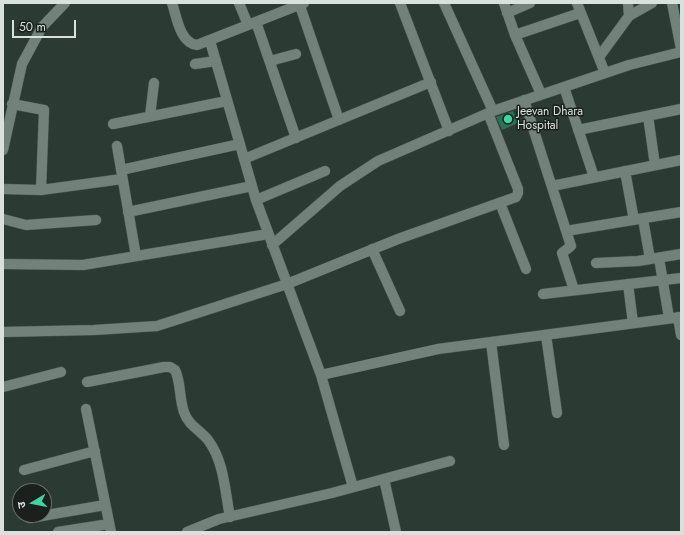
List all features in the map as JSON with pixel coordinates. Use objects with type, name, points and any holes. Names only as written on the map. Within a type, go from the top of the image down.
[{"type":"street","points":[[3,150],[5,126],[22,64],[42,27],[65,3]]},
{"type":"street","points":[[172,3],[185,40],[190,44],[197,45],[301,4],[339,120]]},
{"type":"street","points":[[239,3],[252,24],[270,62],[296,138]]},
{"type":"street","points":[[400,3],[449,131]]},
{"type":"street","points":[[3,332],[94,330],[157,326],[287,284],[372,249],[516,197],[518,194],[518,188],[491,112],[444,3]]},
{"type":"street","points":[[504,3],[515,35],[541,94]]},
{"type":"street","points":[[507,13],[530,3]]},
{"type":"street","points":[[628,3],[629,16]]},
{"type":"street","points":[[598,57],[629,16],[652,3]]},
{"type":"street","points":[[672,3],[681,49]]},
{"type":"street","points":[[515,35],[578,8],[605,73]]},
{"type":"street","points":[[210,41],[256,200],[321,375],[353,487]]},
{"type":"street","points":[[272,245],[340,186],[364,169],[394,154],[491,112],[524,100],[647,60],[681,52]]},
{"type":"street","points":[[270,62],[296,54]]},
{"type":"street","points":[[195,64],[216,61]]},
{"type":"street","points":[[244,159],[431,82]]},
{"type":"street","points":[[150,116],[154,83]]},
{"type":"street","points":[[564,87],[594,177]]},
{"type":"street","points":[[113,124],[227,100]]},
{"type":"street","points":[[524,100],[571,246],[562,253],[574,290]]},
{"type":"street","points":[[12,104],[44,110],[41,190]]},
{"type":"street","points":[[578,130],[681,110]]},
{"type":"street","points":[[648,116],[655,165]]},
{"type":"street","points":[[3,189],[41,190],[122,174],[240,144]]},
{"type":"street","points":[[117,146],[136,256]]},
{"type":"street","points":[[552,186],[681,160]]},
{"type":"street","points":[[256,200],[325,171]]},
{"type":"street","points":[[625,171],[639,219],[676,317],[681,335]]},
{"type":"street","points":[[128,212],[252,186]]},
{"type":"street","points":[[500,203],[526,269]]},
{"type":"street","points":[[566,231],[681,212]]},
{"type":"street","points":[[3,219],[26,225],[96,220]]},
{"type":"street","points":[[3,264],[83,265],[268,234]]},
{"type":"street","points":[[372,249],[400,311]]},
{"type":"street","points":[[596,263],[681,254]]},
{"type":"street","points":[[543,294],[681,278]]},
{"type":"street","points":[[628,284],[633,323]]},
{"type":"street","points":[[321,375],[438,349],[676,317]]},
{"type":"street","points":[[546,335],[557,413]]},
{"type":"street","points":[[491,342],[504,445]]},
{"type":"street","points":[[87,382],[164,367],[170,367],[175,370],[184,412],[188,420],[208,440],[217,458],[223,475],[230,516]]},
{"type":"street","points":[[3,387],[61,372]]},
{"type":"street","points":[[58,532],[110,528],[86,409]]},
{"type":"street","points":[[24,470],[95,451]]},
{"type":"street","points":[[186,532],[230,516],[353,487],[450,461]]},
{"type":"street","points":[[384,479],[396,532]]},
{"type":"street","points":[[52,514],[105,505]]},
{"type":"building","points":[[513,111],[518,123],[502,130],[496,117]]},
{"type":"place","name":"Jeevan Dhara Hospital","points":[[508,119]]}]
